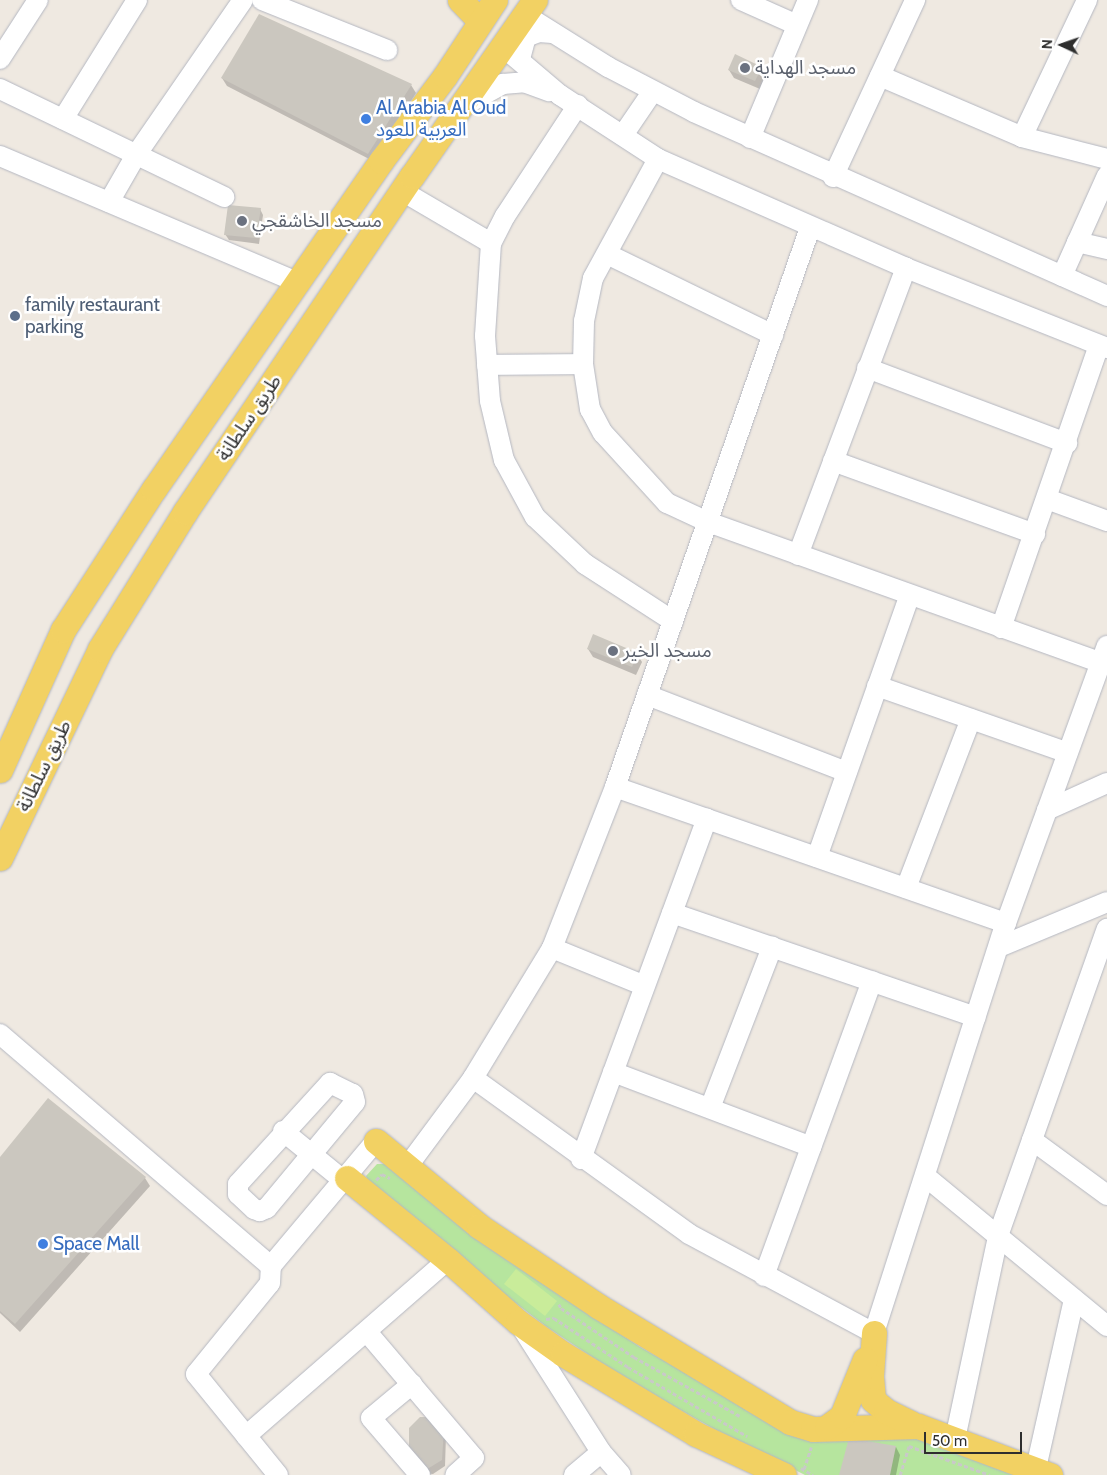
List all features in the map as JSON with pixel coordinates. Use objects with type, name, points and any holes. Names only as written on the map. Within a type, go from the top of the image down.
[{"type":"main road","points":[[460,0],[480,21]]},
{"type":"main road","name":"طريق سلطانة","points":[[2,761],[63,630],[154,489],[381,161],[445,76],[495,0]]},
{"type":"main road","name":"طريق سلطانة","points":[[0,858],[100,649],[185,512],[459,108],[511,52],[530,8]]},
{"type":"main road","points":[[376,1141],[479,1226],[720,1383],[790,1422],[813,1429],[826,1427],[955,1439],[1043,1471]]},
{"type":"main road","points":[[346,1180],[448,1260],[518,1322],[563,1354],[696,1434],[794,1472]]},
{"type":"main road","points":[[826,1427],[842,1416],[854,1393],[874,1333]]},
{"type":"main road","points":[[874,1333],[870,1376],[873,1400],[913,1436]]},
{"type":"street","points":[[0,59],[38,0]]},
{"type":"street","points":[[63,119],[137,0]]},
{"type":"street","points":[[109,202],[136,155],[243,0]]},
{"type":"street","points":[[262,0],[387,50]]},
{"type":"street","points":[[741,0],[798,25]]},
{"type":"street","points":[[750,138],[808,0]]},
{"type":"street","points":[[834,177],[915,0]]},
{"type":"street","points":[[1022,137],[1087,0]]},
{"type":"street","points":[[530,8],[552,33],[653,90],[834,177],[1107,296]]},
{"type":"street","points":[[552,33],[539,32],[526,37],[511,52],[560,95],[658,159],[810,228],[1103,346],[1001,628]]},
{"type":"street","points":[[880,76],[1022,137],[1107,159]]},
{"type":"street","points":[[459,108],[503,84],[524,82],[560,95]]},
{"type":"street","points":[[0,89],[224,197]]},
{"type":"street","points":[[623,136],[653,90]]},
{"type":"street","points":[[578,106],[505,216],[491,243],[484,336],[490,401],[504,460],[535,517],[585,564],[673,621]]},
{"type":"street","points":[[0,156],[297,282]]},
{"type":"street","points":[[473,1078],[580,1159],[689,1234],[764,1276],[874,1333],[1006,923],[1104,655],[1001,628],[708,522],[666,503],[603,433],[590,409],[583,364],[584,320],[594,278],[658,159]]},
{"type":"street","points":[[1062,276],[1107,176]]},
{"type":"street","points":[[402,191],[491,243]]},
{"type":"street","points":[[407,1167],[473,1078],[552,948],[615,787],[810,228]]},
{"type":"street","points":[[1077,242],[1107,249]]},
{"type":"street","points":[[607,254],[773,335]]},
{"type":"street","points":[[798,555],[906,268]]},
{"type":"street","points":[[487,365],[583,364]]},
{"type":"street","points":[[867,368],[1067,443]]},
{"type":"street","points":[[833,462],[1034,534]]},
{"type":"street","points":[[1047,500],[1107,521]]},
{"type":"street","points":[[816,857],[910,595]]},
{"type":"street","points":[[877,686],[1068,753]]},
{"type":"street","points":[[647,695],[847,772]]},
{"type":"street","points":[[906,888],[971,719]]},
{"type":"street","points":[[1048,810],[1107,783]]},
{"type":"street","points":[[615,787],[1006,923]]},
{"type":"street","points":[[580,1159],[707,819]]},
{"type":"street","points":[[999,946],[1107,902]]},
{"type":"street","points":[[672,913],[976,1017]]},
{"type":"street","points":[[955,1439],[998,1236],[1107,929]]},
{"type":"street","points":[[710,1108],[772,947]]},
{"type":"street","points":[[552,948],[645,986]]},
{"type":"street","points":[[764,1276],[872,981]]},
{"type":"street","points":[[0,1034],[271,1266]]},
{"type":"street","points":[[613,1072],[811,1146]]},
{"type":"street","points":[[337,1084],[353,1094],[355,1102],[313,1155],[268,1208],[260,1211],[254,1209],[238,1194],[236,1188],[283,1131],[326,1085],[337,1084]]},
{"type":"street","points":[[283,1131],[346,1180]]},
{"type":"street","points":[[1032,1140],[1107,1195]]},
{"type":"street","points":[[278,1475],[196,1374],[270,1283],[271,1266],[346,1180],[376,1141]]},
{"type":"street","points":[[925,1176],[1107,1326]]},
{"type":"street","points":[[246,1436],[448,1260]]},
{"type":"street","points":[[1043,1471],[1074,1299]]},
{"type":"street","points":[[518,1322],[601,1452],[621,1475]]},
{"type":"street","points":[[367,1332],[474,1458],[455,1475]]},
{"type":"street","points":[[412,1384],[371,1418],[420,1475]]},
{"type":"street","points":[[574,1475],[601,1452]]},
{"type":"path","points":[[900,1475],[913,1436]]},
{"type":"path","points":[[794,1472],[812,1447]]},
{"type":"green space","points":[[377,1164],[386,1164],[567,1299],[640,1347],[732,1399],[813,1436],[904,1433],[1023,1475],[805,1475],[716,1430],[622,1377],[547,1327],[372,1194],[366,1176]]},
{"type":"green space","points":[[516,1269],[557,1301],[545,1316],[504,1284]]},
{"type":"building","points":[[259,14],[412,84],[368,154],[221,78]]},
{"type":"building","name":"مسجد الهداية","points":[[735,54],[762,67],[755,81],[728,70]]},
{"type":"building","name":"مسجد الخاشقجي","points":[[228,205],[261,208],[256,238],[224,235]]},
{"type":"building","name":"مسجد الخير","points":[[593,634],[638,653],[632,667],[587,649]]},
{"type":"building","name":"Space Mall","points":[[48,1098],[146,1177],[15,1324],[0,1311],[0,1157]]},
{"type":"building","points":[[420,1417],[433,1417],[444,1428],[442,1460],[429,1468],[418,1468],[409,1456],[409,1428]]},
{"type":"building","points":[[849,1438],[896,1446],[890,1475],[839,1475]]},
{"type":"place","name":"مسجد الهداية","points":[[745,68]]},
{"type":"place","name":"Al Arabia Al Oud العربية للعود","points":[[366,119]]},
{"type":"place","name":"مسجد الخاشقجي","points":[[242,221]]},
{"type":"place","name":"family restaurant parking","points":[[15,316]]},
{"type":"place","name":"مسجد الخير","points":[[613,651]]},
{"type":"place","name":"Space Mall","points":[[43,1244]]}]
